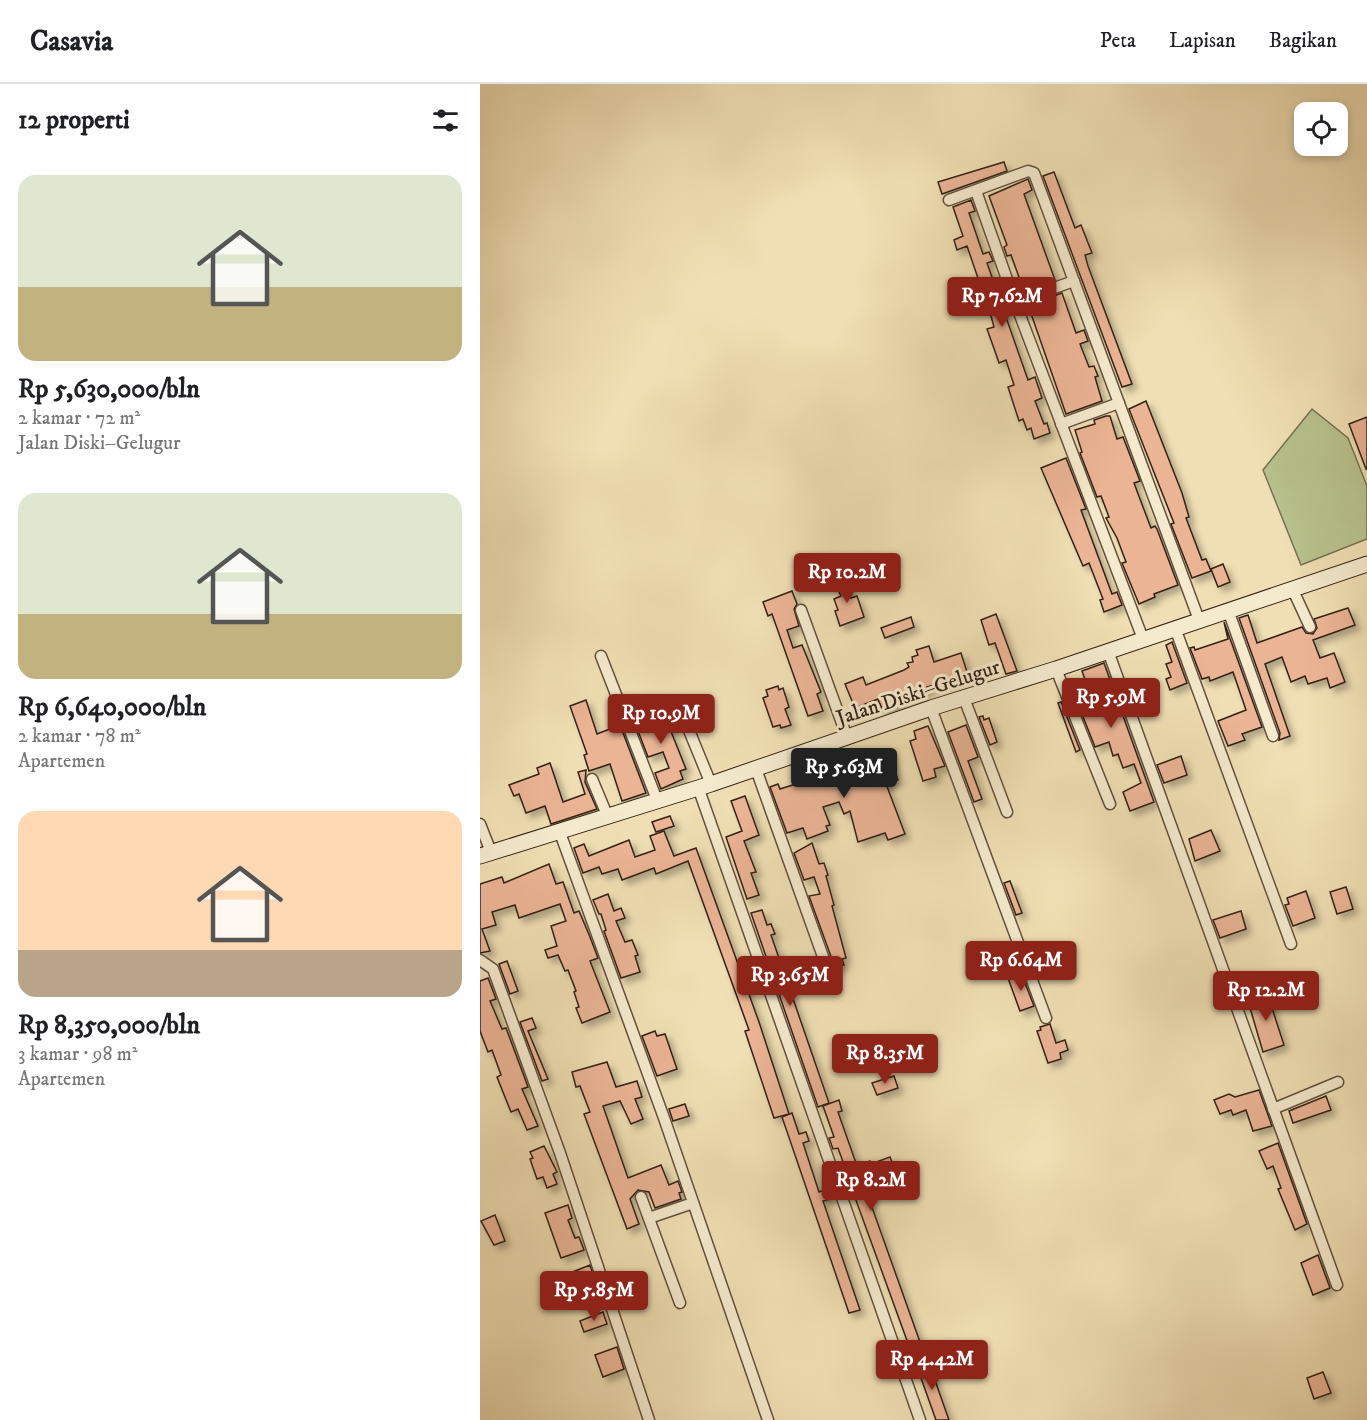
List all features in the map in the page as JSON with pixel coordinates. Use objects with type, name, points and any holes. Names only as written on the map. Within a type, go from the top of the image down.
[{"type":"main road","name":"Jalan Diski–Gelugur","points":[[485,854],[705,786],[931,708],[1056,669],[1367,564]]},
{"type":"street","points":[[950,200],[1028,171],[1034,173],[1199,620]]},
{"type":"street","points":[[976,190],[1015,302],[1143,639]]},
{"type":"street","points":[[1015,302],[1074,281]]},
{"type":"street","points":[[1061,424],[1119,403]]},
{"type":"street","points":[[1292,588],[1310,627]]},
{"type":"street","points":[[801,610],[847,737]]},
{"type":"street","points":[[1228,610],[1273,736]]},
{"type":"street","points":[[1175,628],[1291,944]]},
{"type":"street","points":[[1108,651],[1337,1285]]},
{"type":"street","points":[[602,656],[657,800]]},
{"type":"street","points":[[1056,669],[1110,804]]},
{"type":"street","points":[[964,698],[1007,812]]},
{"type":"street","points":[[677,701],[920,1420]]},
{"type":"street","points":[[931,708],[1046,1018]]},
{"type":"street","points":[[756,769],[826,965]]},
{"type":"street","points":[[591,779],[607,815]]},
{"type":"street","points":[[480,824],[485,854]]},
{"type":"street","points":[[559,830],[768,1420]]},
{"type":"street","points":[[480,960],[493,969],[560,1153],[649,1420]]},
{"type":"street","points":[[1273,1109],[1338,1082]]},
{"type":"street","points":[[641,1197],[680,1303]]},
{"type":"street","points":[[649,1218],[693,1203]]},
{"type":"green space","points":[[1312,409],[1348,438],[1367,486],[1367,539],[1301,565],[1263,470]]},
{"type":"building","points":[[1004,162],[1007,171],[942,194],[938,182]]},
{"type":"building","points":[[1054,172],[1075,228],[1081,225],[1092,253],[1085,255],[1088,266],[1132,384],[1122,387],[1043,176]]},
{"type":"building","points":[[1028,179],[1032,190],[1024,194],[1055,280],[1024,291],[1011,255],[1007,256],[1004,247],[1007,245],[989,196]]},
{"type":"building","points":[[971,200],[975,211],[969,213],[983,254],[989,252],[993,261],[987,263],[1028,380],[1035,377],[1042,398],[1035,401],[1050,433],[1034,439],[1031,428],[1027,430],[1023,419],[1019,421],[1008,387],[1014,385],[1006,360],[999,363],[987,329],[994,327],[967,246],[957,250],[954,240],[963,236],[953,207]]},
{"type":"building","points":[[1062,293],[1076,333],[1084,330],[1088,341],[1080,344],[1089,367],[1094,366],[1098,376],[1095,377],[1102,401],[1066,414],[1028,305]]},
{"type":"building","points":[[1146,401],[1182,493],[1189,517],[1186,518],[1202,560],[1206,559],[1211,571],[1192,578],[1171,524],[1174,523],[1129,409]]},
{"type":"building","points":[[1110,416],[1117,439],[1123,437],[1140,481],[1134,483],[1151,528],[1155,526],[1157,529],[1178,585],[1154,594],[1155,597],[1139,604],[1122,563],[1126,562],[1117,538],[1106,518],[1109,517],[1101,496],[1097,497],[1080,453],[1082,452],[1075,430],[1095,424],[1094,420]]},
{"type":"building","points":[[1367,417],[1367,469],[1366,469],[1349,424]]},
{"type":"building","points":[[1066,458],[1086,509],[1081,510],[1112,594],[1117,592],[1122,605],[1104,612],[1100,600],[1103,599],[1089,563],[1083,566],[1041,468]]},
{"type":"building","points":[[1223,564],[1230,582],[1218,587],[1211,569]]},
{"type":"building","points":[[842,575],[851,598],[857,596],[864,617],[840,626],[834,599],[841,596],[833,579]]},
{"type":"building","points":[[792,591],[797,604],[794,609],[799,626],[787,630],[793,648],[802,645],[821,692],[817,694],[823,711],[808,716],[772,614],[768,616],[763,602]]},
{"type":"building","points":[[1348,608],[1355,625],[1313,640],[1320,658],[1334,653],[1345,682],[1330,688],[1327,678],[1308,684],[1305,676],[1291,682],[1282,657],[1265,664],[1290,736],[1279,740],[1280,733],[1239,618],[1248,615],[1257,643],[1302,627],[1306,633],[1313,634],[1317,628],[1314,619]]},
{"type":"building","points":[[996,614],[1017,671],[1006,674],[995,643],[989,645],[981,620]]},
{"type":"building","points":[[911,617],[914,627],[885,638],[881,628]]},
{"type":"building","points":[[1224,622],[1262,727],[1242,734],[1245,740],[1228,746],[1218,721],[1246,710],[1233,672],[1210,681],[1209,677],[1202,679],[1190,648],[1194,647],[1195,650],[1228,639]]},
{"type":"building","points":[[1172,642],[1187,683],[1170,690],[1166,679],[1171,677],[1166,664],[1172,662],[1166,645]]},
{"type":"building","points":[[929,646],[934,662],[961,653],[967,672],[958,675],[959,677],[927,687],[928,691],[897,701],[899,705],[883,711],[878,699],[855,708],[845,684],[863,677],[866,685],[904,670],[909,667],[907,663],[913,662],[912,657],[918,655],[916,650]]},
{"type":"building","points":[[1104,663],[1154,802],[1130,811],[1123,792],[1141,783],[1134,764],[1123,768],[1118,754],[1113,756],[1109,742],[1095,747],[1074,694],[1088,688],[1082,671]]},
{"type":"building","points":[[1136,680],[1146,709],[1138,712],[1128,683]]},
{"type":"building","points":[[778,686],[779,690],[783,688],[789,707],[785,709],[791,725],[781,728],[780,725],[773,727],[763,698],[768,696],[766,690]]},
{"type":"building","points":[[586,700],[597,734],[620,725],[646,793],[622,801],[610,764],[589,771],[584,755],[587,754],[570,706]]},
{"type":"building","points":[[1061,702],[1080,750],[1076,752],[1058,703]]},
{"type":"building","points":[[671,709],[675,721],[668,724],[686,769],[680,771],[683,779],[661,789],[655,773],[669,768],[663,752],[648,757],[633,718],[648,712],[649,717]]},
{"type":"building","points":[[983,716],[984,720],[989,718],[997,742],[990,745],[979,717]]},
{"type":"building","points":[[966,725],[978,757],[968,761],[982,799],[974,802],[948,732]]},
{"type":"building","points":[[928,726],[945,766],[934,769],[936,777],[923,781],[910,741],[916,739],[914,731]]},
{"type":"building","points":[[867,749],[870,758],[889,753],[898,780],[886,784],[905,834],[888,840],[885,833],[858,842],[850,811],[844,814],[839,802],[823,807],[830,825],[826,826],[828,831],[807,839],[803,828],[787,833],[770,787],[778,784],[780,789],[843,769],[842,765],[854,761],[852,755]]},
{"type":"building","points":[[1181,756],[1187,775],[1164,783],[1157,765]]},
{"type":"building","points":[[550,763],[563,802],[585,794],[578,772],[586,770],[585,782],[597,809],[551,824],[545,806],[526,813],[519,794],[514,796],[509,785],[539,774],[537,768]]},
{"type":"building","points":[[745,796],[759,835],[744,841],[756,872],[751,873],[759,895],[747,899],[726,837],[742,831],[731,801]]},
{"type":"building","points":[[670,816],[674,826],[656,832],[652,822]]},
{"type":"building","points":[[1211,830],[1220,851],[1195,861],[1189,839]]},
{"type":"building","points":[[664,831],[674,856],[696,848],[759,1022],[789,1114],[774,1118],[745,1031],[749,1030],[688,861],[656,874],[654,868],[622,880],[618,869],[602,874],[599,867],[583,873],[574,848],[584,844],[589,856],[629,840],[635,857],[655,850],[650,836]]},
{"type":"building","points":[[812,843],[819,864],[824,863],[828,875],[826,876],[834,905],[832,906],[846,958],[842,959],[844,965],[832,969],[833,962],[809,896],[820,894],[814,877],[804,880],[794,853]]},
{"type":"building","points":[[549,864],[556,884],[563,882],[574,913],[579,911],[590,937],[598,958],[590,961],[610,1012],[582,1023],[576,1008],[579,1007],[574,992],[576,991],[568,970],[565,971],[558,955],[548,958],[545,950],[557,946],[551,926],[566,921],[560,904],[519,918],[515,905],[492,912],[496,925],[482,929],[490,951],[480,953],[480,884],[502,877],[504,883]]},
{"type":"building","points":[[1010,881],[1022,913],[1016,915],[1004,883]]},
{"type":"building","points":[[1346,887],[1353,909],[1337,914],[1330,892]]},
{"type":"building","points":[[1306,891],[1315,918],[1293,926],[1285,905],[1289,904],[1287,898]]},
{"type":"building","points":[[608,894],[614,911],[621,908],[625,918],[616,921],[625,942],[632,940],[638,955],[635,956],[640,972],[621,978],[604,931],[606,930],[601,914],[593,900]]},
{"type":"building","points":[[762,910],[767,925],[771,924],[775,934],[771,935],[829,1103],[818,1107],[751,913]]},
{"type":"building","points":[[1241,911],[1246,929],[1220,938],[1213,920]]},
{"type":"building","points":[[507,961],[518,991],[510,994],[499,964]]},
{"type":"building","points":[[1021,973],[1034,1006],[1020,1011],[1008,978]]},
{"type":"building","points":[[488,978],[496,999],[490,1001],[502,1029],[506,1028],[528,1087],[522,1089],[538,1126],[527,1130],[518,1109],[511,1112],[497,1077],[501,1075],[492,1050],[488,1052],[480,1031],[480,981]]},
{"type":"building","points":[[1270,992],[1274,1003],[1271,1005],[1284,1045],[1263,1052],[1248,1001]]},
{"type":"building","points":[[532,1018],[536,1028],[528,1031],[548,1079],[542,1081],[520,1022]]},
{"type":"building","points":[[1050,1024],[1056,1043],[1065,1040],[1068,1050],[1060,1053],[1061,1059],[1048,1063],[1037,1031],[1041,1030],[1040,1027]]},
{"type":"building","points":[[655,1031],[657,1036],[665,1034],[677,1069],[657,1076],[642,1036]]},
{"type":"building","points":[[607,1062],[616,1087],[637,1081],[642,1097],[635,1099],[643,1119],[631,1124],[620,1101],[603,1106],[628,1178],[661,1165],[669,1185],[678,1181],[682,1192],[679,1193],[681,1199],[655,1208],[649,1192],[638,1190],[630,1199],[639,1224],[627,1229],[584,1114],[590,1112],[580,1086],[576,1087],[572,1072]]},
{"type":"building","points":[[894,1076],[898,1088],[877,1095],[872,1083]]},
{"type":"building","points":[[1259,1090],[1272,1126],[1253,1131],[1246,1110],[1233,1115],[1231,1110],[1220,1114],[1214,1100],[1229,1094],[1235,1097]]},
{"type":"building","points":[[1326,1096],[1331,1110],[1293,1123],[1289,1111]]},
{"type":"building","points":[[839,1100],[842,1111],[838,1112],[857,1166],[890,1157],[895,1170],[868,1181],[874,1197],[869,1199],[920,1342],[909,1346],[853,1192],[849,1194],[845,1183],[850,1181],[838,1148],[833,1149],[829,1138],[834,1137],[823,1106]]},
{"type":"building","points":[[685,1104],[689,1116],[673,1121],[669,1109]]},
{"type":"building","points":[[792,1113],[799,1134],[806,1132],[809,1141],[803,1143],[819,1192],[827,1189],[830,1199],[823,1201],[860,1310],[849,1313],[782,1117]]},
{"type":"building","points":[[1278,1143],[1307,1224],[1295,1230],[1278,1189],[1281,1188],[1273,1166],[1267,1169],[1259,1151]]},
{"type":"building","points":[[544,1146],[557,1172],[553,1174],[557,1184],[547,1188],[543,1177],[537,1179],[530,1159],[533,1158],[530,1152]]},
{"type":"building","points":[[568,1205],[572,1218],[568,1220],[575,1238],[579,1237],[584,1250],[561,1258],[545,1213]]},
{"type":"building","points":[[495,1215],[505,1241],[494,1245],[481,1221]]},
{"type":"building","points":[[1318,1255],[1330,1288],[1313,1295],[1301,1263]]},
{"type":"building","points":[[590,1265],[593,1274],[589,1276],[592,1282],[589,1283],[594,1297],[579,1303],[565,1275]]},
{"type":"building","points":[[603,1312],[607,1324],[584,1332],[580,1321]]},
{"type":"building","points":[[617,1347],[624,1369],[603,1377],[595,1355]]},
{"type":"building","points":[[928,1361],[949,1420],[936,1420],[916,1364]]},
{"type":"building","points":[[1323,1372],[1331,1393],[1314,1399],[1307,1378]]}]
